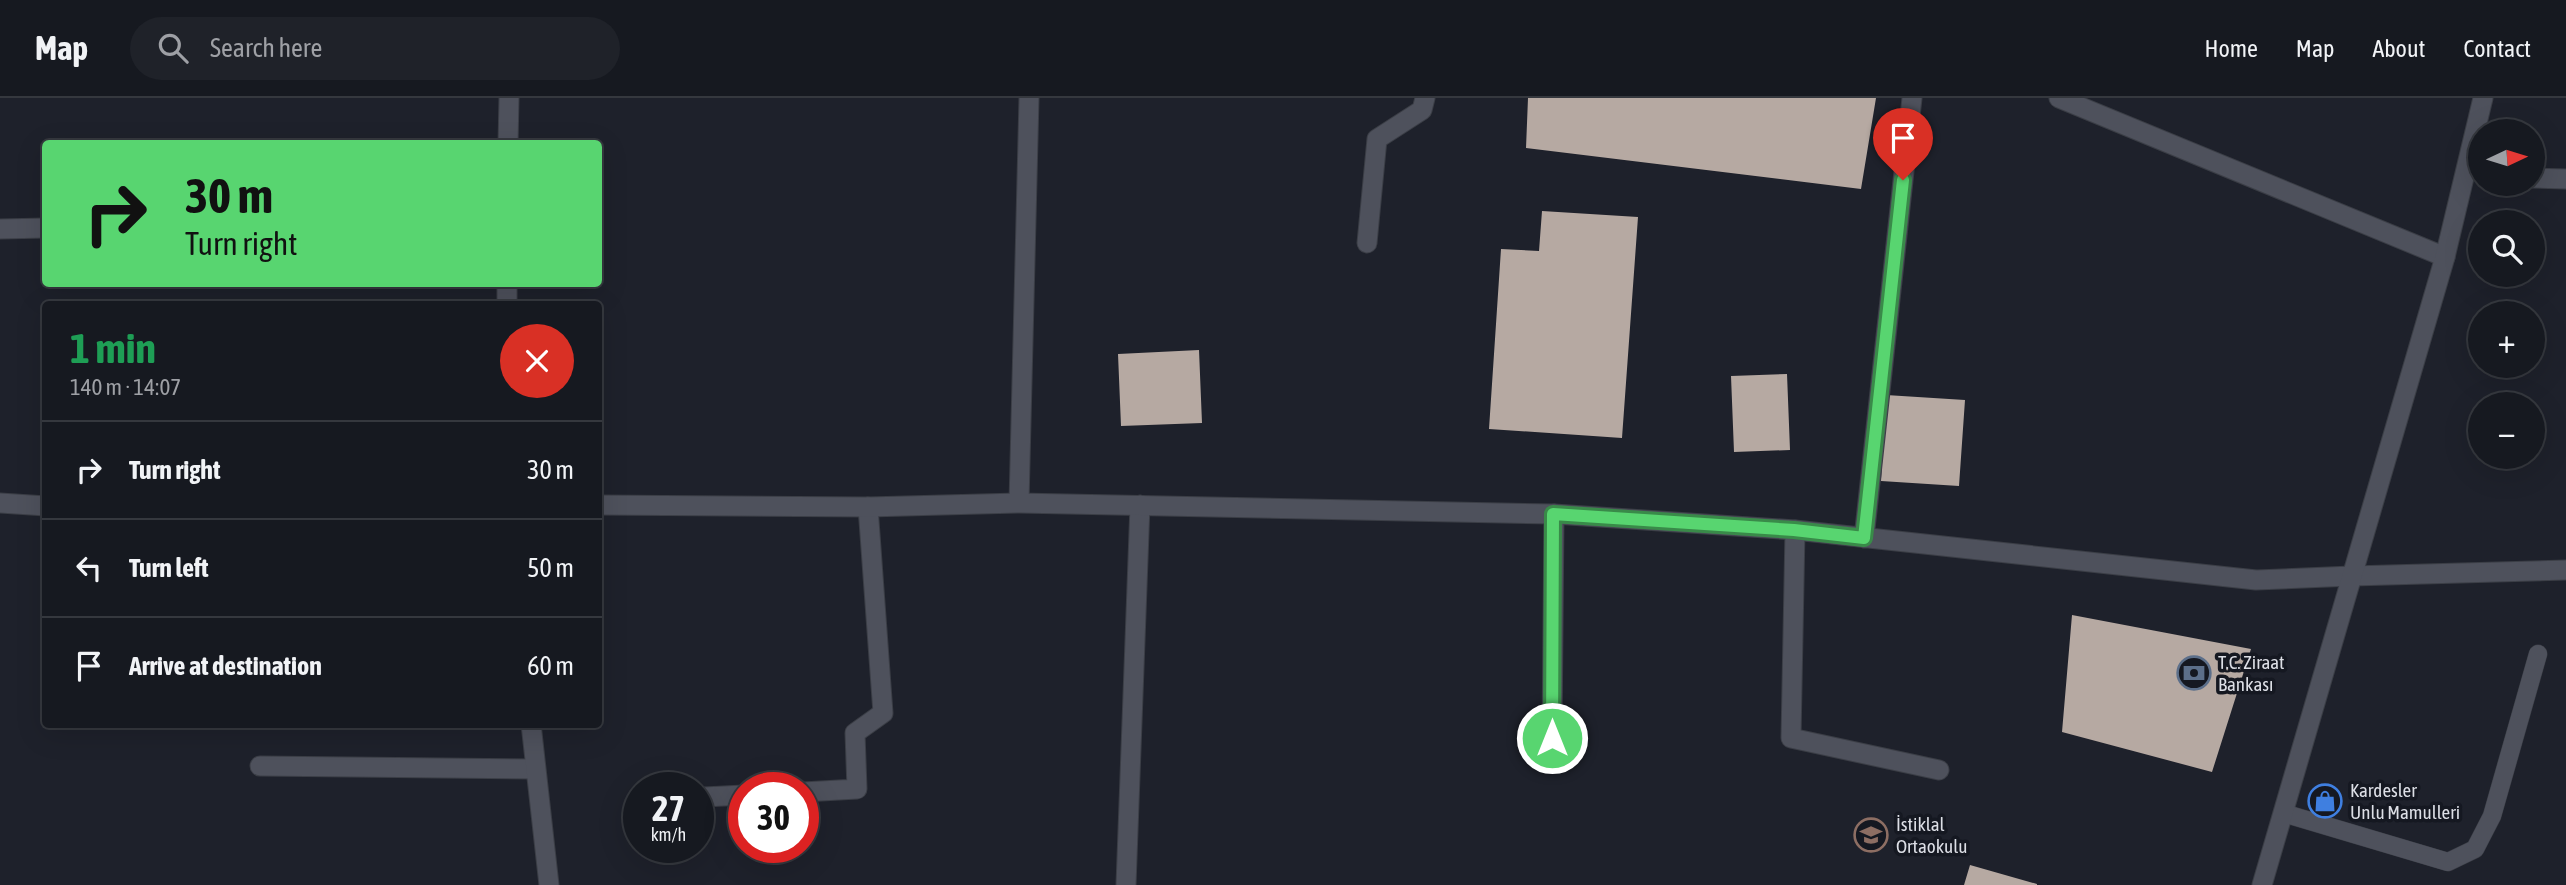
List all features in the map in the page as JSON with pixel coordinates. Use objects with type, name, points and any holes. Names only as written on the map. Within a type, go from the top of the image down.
[{"type":"street","points":[[508,140],[509,98]]},
{"type":"street","points":[[1019,503],[1029,98]]},
{"type":"street","points":[[1367,243],[1377,139],[1422,110],[1424,98]]},
{"type":"street","points":[[1864,538],[1912,98]]},
{"type":"street","points":[[2059,98],[2445,257]]},
{"type":"street","points":[[2480,119],[2483,98]]},
{"type":"street","points":[[2545,178],[2566,179]]},
{"type":"street","points":[[2262,885],[2445,257],[2468,190]]},
{"type":"street","points":[[0,229],[42,228]]},
{"type":"street","points":[[0,503],[42,506]]},
{"type":"street","points":[[602,505],[868,507],[1019,503],[1553,514],[1794,530],[2256,580],[2566,570]]},
{"type":"street","points":[[1126,885],[1140,505]]},
{"type":"street","points":[[819,791],[858,789],[855,733],[883,713],[868,507]]},
{"type":"street","points":[[1552,738],[1553,514]]},
{"type":"street","points":[[1794,530],[1791,738],[1939,770]]},
{"type":"street","points":[[531,728],[549,885]]},
{"type":"street","points":[[260,766],[536,769]]},
{"type":"lane","points":[[2283,813],[2448,862],[2475,849],[2492,816],[2538,654]]},
{"type":"building","points":[[1528,98],[1876,98],[1861,189],[1526,148]]},
{"type":"building","points":[[1542,211],[1638,217],[1622,438],[1489,429],[1501,249],[1539,251]]},
{"type":"building","points":[[1199,350],[1202,423],[1121,426],[1118,354]]},
{"type":"building","points":[[1787,374],[1790,450],[1734,452],[1731,376]]},
{"type":"building","points":[[1886,395],[1965,400],[1959,486],[1881,481]]},
{"type":"building","points":[[2072,615],[2251,649],[2212,772],[2062,732]]},
{"type":"building","points":[[1970,865],[2037,884],[2037,885],[1964,885]]},
{"type":"place","name":"T.C. Ziraat Bankası","points":[[2194,673]]},
{"type":"place","name":"Kardesler Unlu Mamulleri","points":[[2325,801]]},
{"type":"place","name":"İstiklal Ortaokulu","points":[[1871,835]]},
{"type":"route","points":[[1552,738],[1553,514],[1794,530],[1864,538],[1903,180]]}]
